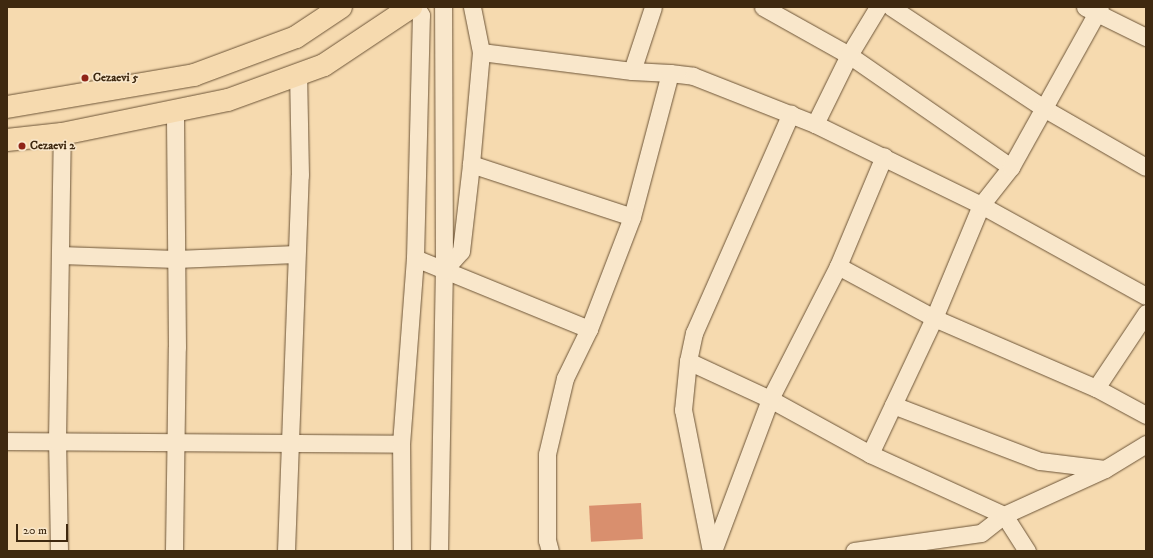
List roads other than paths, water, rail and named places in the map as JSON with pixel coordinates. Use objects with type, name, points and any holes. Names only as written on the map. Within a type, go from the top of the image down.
[{"type":"main road","points":[[7,107],[194,75],[296,37],[341,7]]},
{"type":"main road","points":[[7,140],[62,134],[228,100],[324,65],[410,7]]},
{"type":"street","points":[[402,551],[401,444],[415,258],[421,15],[416,7]]},
{"type":"street","points":[[439,551],[444,270],[443,7]]},
{"type":"street","points":[[444,270],[461,251],[471,164],[481,52],[472,7]]},
{"type":"street","points":[[632,71],[653,7]]},
{"type":"street","points":[[763,7],[849,55],[1012,167]]},
{"type":"street","points":[[816,124],[849,55],[878,7]]},
{"type":"street","points":[[891,7],[1044,109],[1146,167]]},
{"type":"street","points":[[870,454],[934,318],[981,205],[1012,167],[1044,109],[1094,10],[1146,37]]},
{"type":"street","points":[[481,52],[632,71],[693,76],[791,113],[884,156],[981,205],[1146,296]]},
{"type":"street","points":[[550,551],[547,540],[548,454],[565,378],[589,329],[632,217],[670,73]]},
{"type":"street","points":[[286,551],[300,175],[298,75]]},
{"type":"street","points":[[174,551],[176,444],[175,111]]},
{"type":"street","points":[[712,551],[682,410],[688,361],[694,333],[791,113]]},
{"type":"street","points":[[59,551],[57,441],[62,134]]},
{"type":"street","points":[[712,551],[770,399],[838,266],[884,156]]},
{"type":"street","points":[[471,164],[632,217]]},
{"type":"street","points":[[60,255],[176,259],[296,254]]},
{"type":"street","points":[[415,258],[589,329]]},
{"type":"street","points":[[838,266],[934,318],[1096,388],[1146,415]]},
{"type":"street","points":[[1096,388],[1146,313]]},
{"type":"street","points":[[688,361],[770,399],[870,454],[1004,515],[1026,551]]},
{"type":"street","points":[[893,404],[1040,461],[1105,469]]},
{"type":"street","points":[[7,441],[176,444],[401,444]]},
{"type":"street","points":[[864,550],[981,533],[1004,515],[1105,469],[1146,444]]},
{"type":"place","name":"Cezaevi 5","points":[[85,78]]},
{"type":"place","name":"Cezaevi 2","points":[[22,146]]}]
